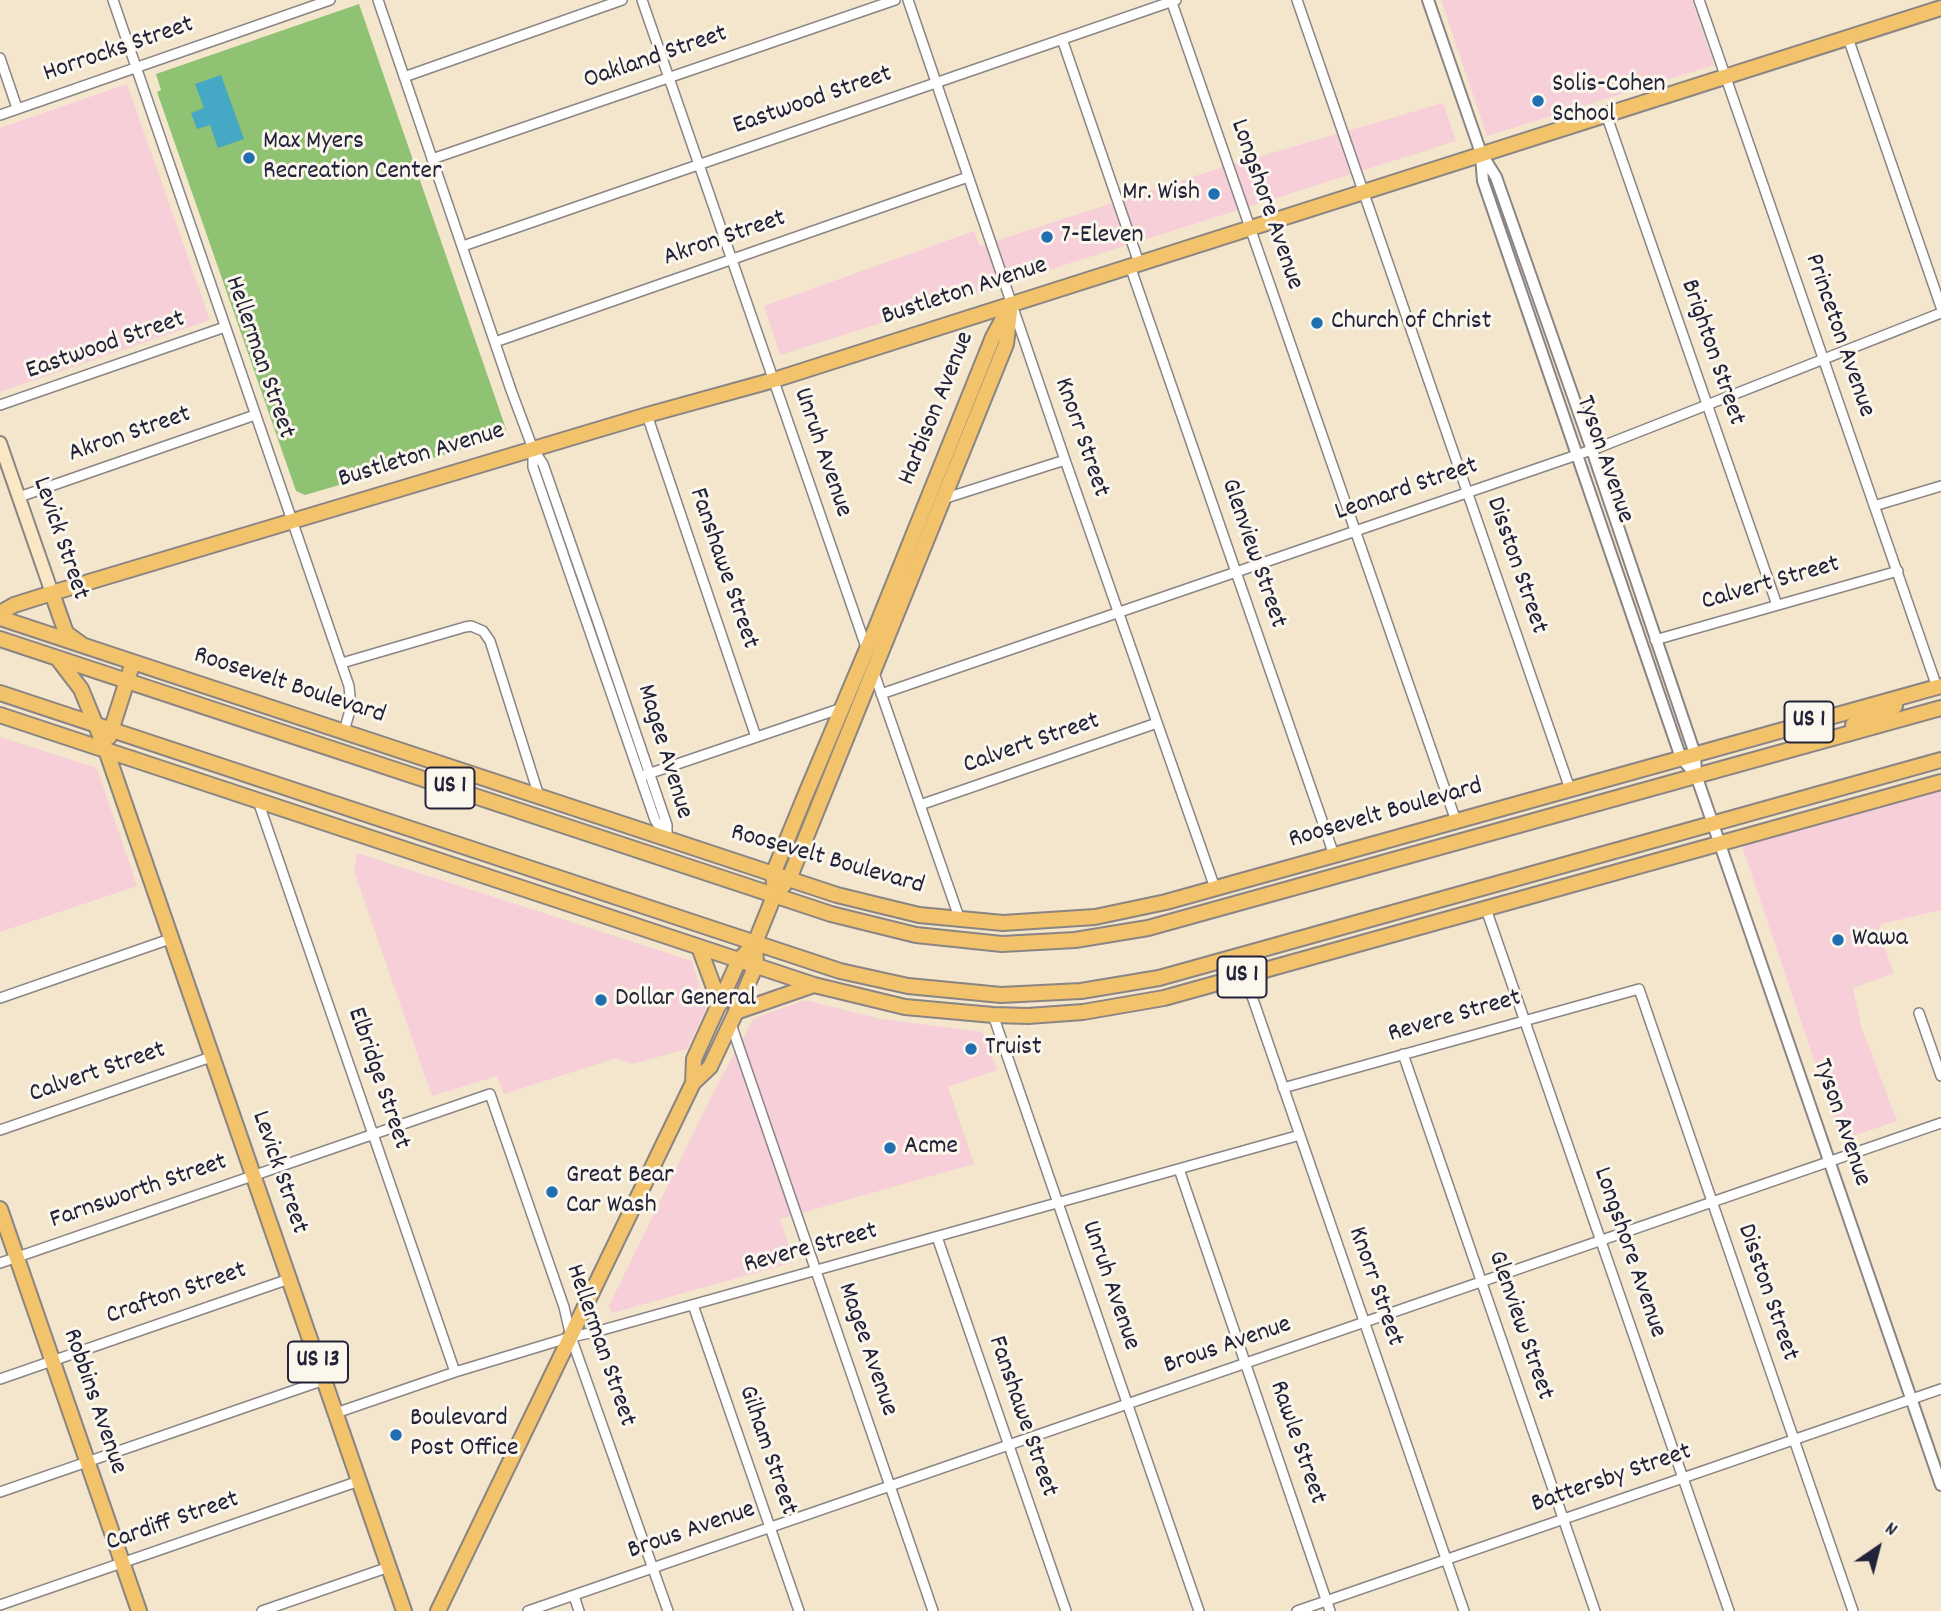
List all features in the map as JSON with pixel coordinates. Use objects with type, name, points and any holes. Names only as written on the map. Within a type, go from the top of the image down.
[{"type":"main road","name":"Bustleton Avenue","points":[[0,615],[14,605],[52,593],[647,415],[774,380],[1941,8]]},
{"type":"main road","name":"Harbison Avenue","points":[[693,1083],[694,1059],[739,960],[755,943],[774,895],[789,879],[1006,344],[1012,304]]},
{"type":"main road","name":"Harbison Avenue","points":[[774,895],[774,874],[990,342],[1012,304]]},
{"type":"main road","name":"Levick Street","points":[[0,443],[64,629],[81,644]]},
{"type":"main road","name":"Roosevelt Boulevard","points":[[0,615],[133,662],[789,879],[892,910],[960,920],[1026,923],[1095,917],[1143,908],[1939,686]]},
{"type":"main road","name":"Roosevelt Boulevard","points":[[0,639],[866,924],[937,939],[1027,944],[1098,937],[1171,922],[1941,708]]},
{"type":"main road","name":"Levick Street","points":[[57,658],[81,689],[106,750],[404,1611]]},
{"type":"main road","name":"Levick Street","points":[[106,750],[133,662]]},
{"type":"main road","points":[[1812,743],[1939,686]]},
{"type":"main road","name":"US 1","points":[[0,693],[853,974],[931,989],[1029,995],[1106,988],[1184,971],[1941,760]]},
{"type":"main road","name":"US 1","points":[[0,715],[814,985],[905,1007],[993,1015],[1042,1015],[1109,1009],[1164,998],[1941,782]]},
{"type":"main road","points":[[350,755],[431,760]]},
{"type":"main road","points":[[293,812],[385,820]]},
{"type":"main road","points":[[535,870],[613,918]]},
{"type":"main road","name":"Harbison Avenue","points":[[438,1611],[693,1083],[710,1067],[734,1018],[756,965],[755,943]]},
{"type":"main road","points":[[699,947],[720,1004]]},
{"type":"main road","points":[[734,1018],[814,985]]},
{"type":"main road","name":"Robbins Avenue","points":[[0,1209],[139,1611]]},
{"type":"street","name":"Hellerman Street","points":[[113,0],[342,663],[352,700],[344,731]]},
{"type":"street","name":"Horrocks Street","points":[[0,115],[330,0]]},
{"type":"street","name":"Magee Avenue","points":[[378,0],[495,342],[533,449],[543,464],[598,622],[667,825],[667,838]]},
{"type":"street","points":[[404,77],[622,0]]},
{"type":"street","name":"Unruh Avenue","points":[[642,0],[960,920]]},
{"type":"street","name":"Oakland Street","points":[[432,159],[895,0]]},
{"type":"street","name":"Knorr Street","points":[[908,0],[1215,888]]},
{"type":"street","name":"Disston Street","points":[[1297,0],[1570,789]]},
{"type":"street","name":"Tyson Avenue","points":[[1428,0],[1481,153],[1496,177],[1592,450],[1655,640],[1688,756]]},
{"type":"street","name":"Princeton Avenue","points":[[1699,0],[1939,686]]},
{"type":"street","name":"Eastwood Street","points":[[463,246],[1173,1]]},
{"type":"street","name":"Longshore Avenue","points":[[1173,1],[1456,821]]},
{"type":"street","points":[[1848,38],[1941,310]]},
{"type":"street","name":"Glenview Street","points":[[1062,39],[1134,265],[1334,855]]},
{"type":"street","points":[[0,58],[18,108]]},
{"type":"street","name":"Brighton Street","points":[[1606,114],[1777,605]]},
{"type":"street","name":"Tyson Avenue","points":[[1481,153],[1483,181],[1577,455],[1632,613],[1696,775],[1941,1485]]},
{"type":"street","name":"Akron Street","points":[[495,342],[968,177]]},
{"type":"street","name":"Leonard Street","points":[[881,694],[1592,450],[1941,310]]},
{"type":"street","name":"Eastwood Street","points":[[0,405],[225,327]]},
{"type":"street","name":"Akron Street","points":[[19,497],[255,415]]},
{"type":"street","name":"Fanshawe Street","points":[[647,415],[756,737]]},
{"type":"street","name":"Magee Avenue","points":[[533,449],[533,467],[655,820],[667,838]]},
{"type":"street","points":[[925,505],[1065,460]]},
{"type":"street","points":[[1874,506],[1941,486]]},
{"type":"street","name":"Calvert Street","points":[[1655,640],[1898,571]]},
{"type":"street","points":[[1632,613],[1644,609]]},
{"type":"street","points":[[588,626],[598,622]]},
{"type":"street","points":[[342,663],[465,627],[471,626],[483,631],[490,641],[540,796]]},
{"type":"street","points":[[640,777],[842,708]]},
{"type":"street","name":"Calvert Street","points":[[920,805],[1157,723]]},
{"type":"street","name":"Elbridge Street","points":[[258,801],[455,1372]]},
{"type":"street","name":"Longshore Avenue","points":[[1486,909],[1729,1611]]},
{"type":"street","points":[[0,998],[170,940]]},
{"type":"street","name":"Knorr Street","points":[[1245,976],[1464,1611]]},
{"type":"street","name":"Disston Street","points":[[1639,989],[1853,1611]]},
{"type":"street","name":"Revere Street","points":[[1283,1088],[1639,989]]},
{"type":"street","points":[[1919,1013],[1941,1076]]},
{"type":"street","name":"Unruh Avenue","points":[[993,1015],[1199,1611]]},
{"type":"street","name":"Magee Avenue","points":[[734,1018],[816,1270],[933,1611]]},
{"type":"street","name":"Glenview Street","points":[[1403,1054],[1595,1611]]},
{"type":"street","name":"Calvert Street","points":[[0,1130],[211,1057]]},
{"type":"street","name":"Hellerman Street","points":[[490,1094],[564,1307],[571,1337],[668,1611]]},
{"type":"street","name":"Farnsworth Street","points":[[0,1264],[490,1094]]},
{"type":"street","name":"Brous Avenue","points":[[528,1611],[1941,1123]]},
{"type":"street","name":"Revere Street","points":[[336,1413],[455,1372],[571,1337],[1300,1135]]},
{"type":"street","name":"Rawle Street","points":[[1179,1169],[1330,1611]]},
{"type":"street","name":"Fanshawe Street","points":[[937,1237],[1066,1611]]},
{"type":"street","name":"Crafton Street","points":[[0,1379],[289,1279]]},
{"type":"street","name":"Gilham Street","points":[[694,1305],[799,1611]]},
{"type":"street","points":[[0,1492],[324,1380]]},
{"type":"street","name":"Battersby Street","points":[[1297,1611],[1941,1389]]},
{"type":"street","name":"Cardiff Street","points":[[0,1605],[359,1481]]},
{"type":"street","points":[[262,1611],[389,1567]]},
{"type":"street","points":[[574,1596],[579,1611]]},
{"type":"shaded area","name":"Solis-Cohen School","points":[[1441,0],[1692,0],[1714,65],[1487,136]]},
{"type":"shaded area","points":[[127,84],[210,320],[0,392],[0,128]]},
{"type":"shaded area","points":[[1443,103],[1456,141],[780,355],[764,306],[974,231],[980,246],[1217,169]]},
{"type":"shaded area","points":[[0,737],[97,768],[137,886],[0,932]]},
{"type":"shaded area","points":[[1941,788],[1941,910],[1881,924],[1879,932],[1894,973],[1853,988],[1861,1026],[1897,1121],[1841,1140],[1742,846]]},
{"type":"shaded area","points":[[357,853],[692,961],[706,1009],[687,1049],[632,1064],[616,1058],[504,1094],[497,1076],[432,1096],[354,871]]},
{"type":"shaded area","points":[[805,1000],[881,1019],[983,1032],[997,1070],[948,1087],[974,1164],[780,1219],[794,1262],[612,1313],[609,1306],[715,1089],[754,1018]]},
{"type":"green space","points":[[359,4],[506,429],[501,438],[305,495],[296,491],[157,92],[161,90],[156,74]]},
{"type":"water","points":[[221,75],[244,139],[218,148],[210,125],[197,129],[191,113],[204,108],[195,84]]},
{"type":"place","name":"Solis-Cohen School","points":[[1538,101]]},
{"type":"place","name":"Max Myers Recreation Center","points":[[249,158]]},
{"type":"place","name":"Mr. Wish","points":[[1214,194]]},
{"type":"place","name":"7-Eleven","points":[[1047,237]]},
{"type":"place","name":"Church of Christ","points":[[1317,323]]},
{"type":"place","name":"Wawa","points":[[1838,940]]},
{"type":"place","name":"Dollar General","points":[[601,1000]]},
{"type":"place","name":"Truist","points":[[971,1049]]},
{"type":"place","name":"Acme","points":[[890,1148]]},
{"type":"place","name":"Great Bear Car Wash","points":[[552,1192]]},
{"type":"place","name":"Boulevard Post Office","points":[[396,1435]]}]
